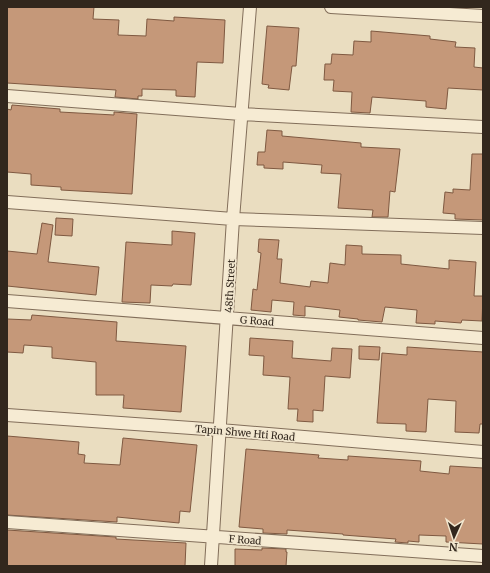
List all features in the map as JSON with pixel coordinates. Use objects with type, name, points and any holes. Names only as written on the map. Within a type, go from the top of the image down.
[{"type":"street","name":"48th Street","points":[[211,566],[228,318],[233,219],[250,7]]},
{"type":"street","points":[[331,7],[483,16]]},
{"type":"street","points":[[7,96],[241,114],[483,127]]},
{"type":"street","points":[[7,202],[233,219],[483,228]]},
{"type":"street","name":"G Road","points":[[7,301],[483,338]]},
{"type":"street","name":"Tapin Shwe Hti Road","points":[[7,415],[220,430],[483,452]]},
{"type":"street","name":"F Road","points":[[7,522],[483,556]]},
{"type":"building","points":[[7,7],[94,7],[93,19],[119,20],[118,35],[146,36],[147,19],[174,21],[174,17],[225,20],[223,63],[197,62],[195,97],[176,96],[176,90],[142,89],[142,96],[138,96],[138,99],[115,97],[116,90],[7,83]]},
{"type":"building","points":[[267,26],[299,28],[296,66],[292,66],[289,90],[268,88],[269,85],[262,84]]},
{"type":"building","points":[[371,31],[430,36],[430,39],[456,42],[455,47],[475,48],[474,67],[483,68],[483,90],[448,88],[446,109],[426,107],[426,101],[372,97],[370,113],[351,112],[352,92],[333,91],[334,80],[324,80],[325,64],[331,64],[332,54],[353,55],[354,41],[371,42]]},
{"type":"building","points":[[12,105],[60,109],[60,112],[114,115],[114,112],[137,114],[132,194],[61,190],[61,187],[31,185],[31,174],[7,172],[7,109],[11,110]]},
{"type":"building","points":[[267,130],[282,131],[282,136],[361,143],[361,147],[400,149],[395,192],[390,191],[388,217],[372,217],[373,210],[338,208],[341,174],[321,173],[322,165],[283,162],[283,169],[264,168],[264,165],[257,165],[258,152],[265,152]]},
{"type":"building","points":[[472,154],[483,154],[483,220],[455,219],[455,214],[443,213],[445,192],[453,193],[453,189],[470,190]]},
{"type":"building","points":[[56,218],[73,219],[72,236],[55,235]]},
{"type":"building","points":[[42,223],[53,225],[48,262],[99,267],[96,295],[7,286],[7,251],[37,254]]},
{"type":"building","points":[[172,231],[195,233],[191,285],[151,285],[150,303],[122,302],[126,242],[172,245]]},
{"type":"building","points":[[259,239],[279,240],[277,259],[282,259],[280,283],[310,287],[311,281],[328,283],[330,263],[345,265],[346,245],[362,246],[362,254],[401,255],[401,264],[449,269],[449,260],[476,262],[474,296],[483,296],[482,321],[462,320],[461,323],[435,321],[435,324],[416,323],[417,310],[385,307],[382,322],[339,317],[340,310],[305,306],[305,316],[293,315],[294,302],[272,300],[271,312],[251,310],[253,289],[257,290],[261,253],[258,252]]},
{"type":"building","points":[[32,315],[117,322],[116,341],[186,346],[181,412],[123,408],[124,395],[96,395],[96,362],[52,358],[52,347],[24,345],[23,353],[7,352],[7,319],[31,320]]},
{"type":"building","points":[[250,338],[293,341],[292,358],[331,361],[332,348],[352,349],[350,378],[325,376],[323,411],[313,410],[313,422],[297,421],[298,409],[288,409],[290,377],[263,375],[264,356],[249,355]]},
{"type":"building","points":[[359,346],[380,347],[379,360],[359,359]]},
{"type":"building","points":[[407,347],[483,352],[483,424],[480,424],[479,433],[455,432],[456,401],[428,399],[426,432],[406,431],[406,424],[377,423],[382,353],[407,355]]},
{"type":"building","points":[[7,436],[79,442],[78,454],[85,455],[84,463],[120,465],[123,438],[197,445],[190,512],[180,511],[179,523],[117,517],[117,522],[7,515]]},
{"type":"building","points":[[246,449],[319,455],[318,458],[348,460],[348,456],[421,461],[420,471],[449,474],[450,466],[483,468],[483,544],[446,542],[446,536],[419,535],[419,542],[408,541],[408,543],[395,542],[396,539],[287,530],[287,534],[263,533],[263,529],[239,527]]},
{"type":"building","points":[[7,530],[186,543],[185,566],[7,566]]},
{"type":"building","points":[[262,548],[286,549],[286,566],[235,566],[235,549],[262,550]]}]
